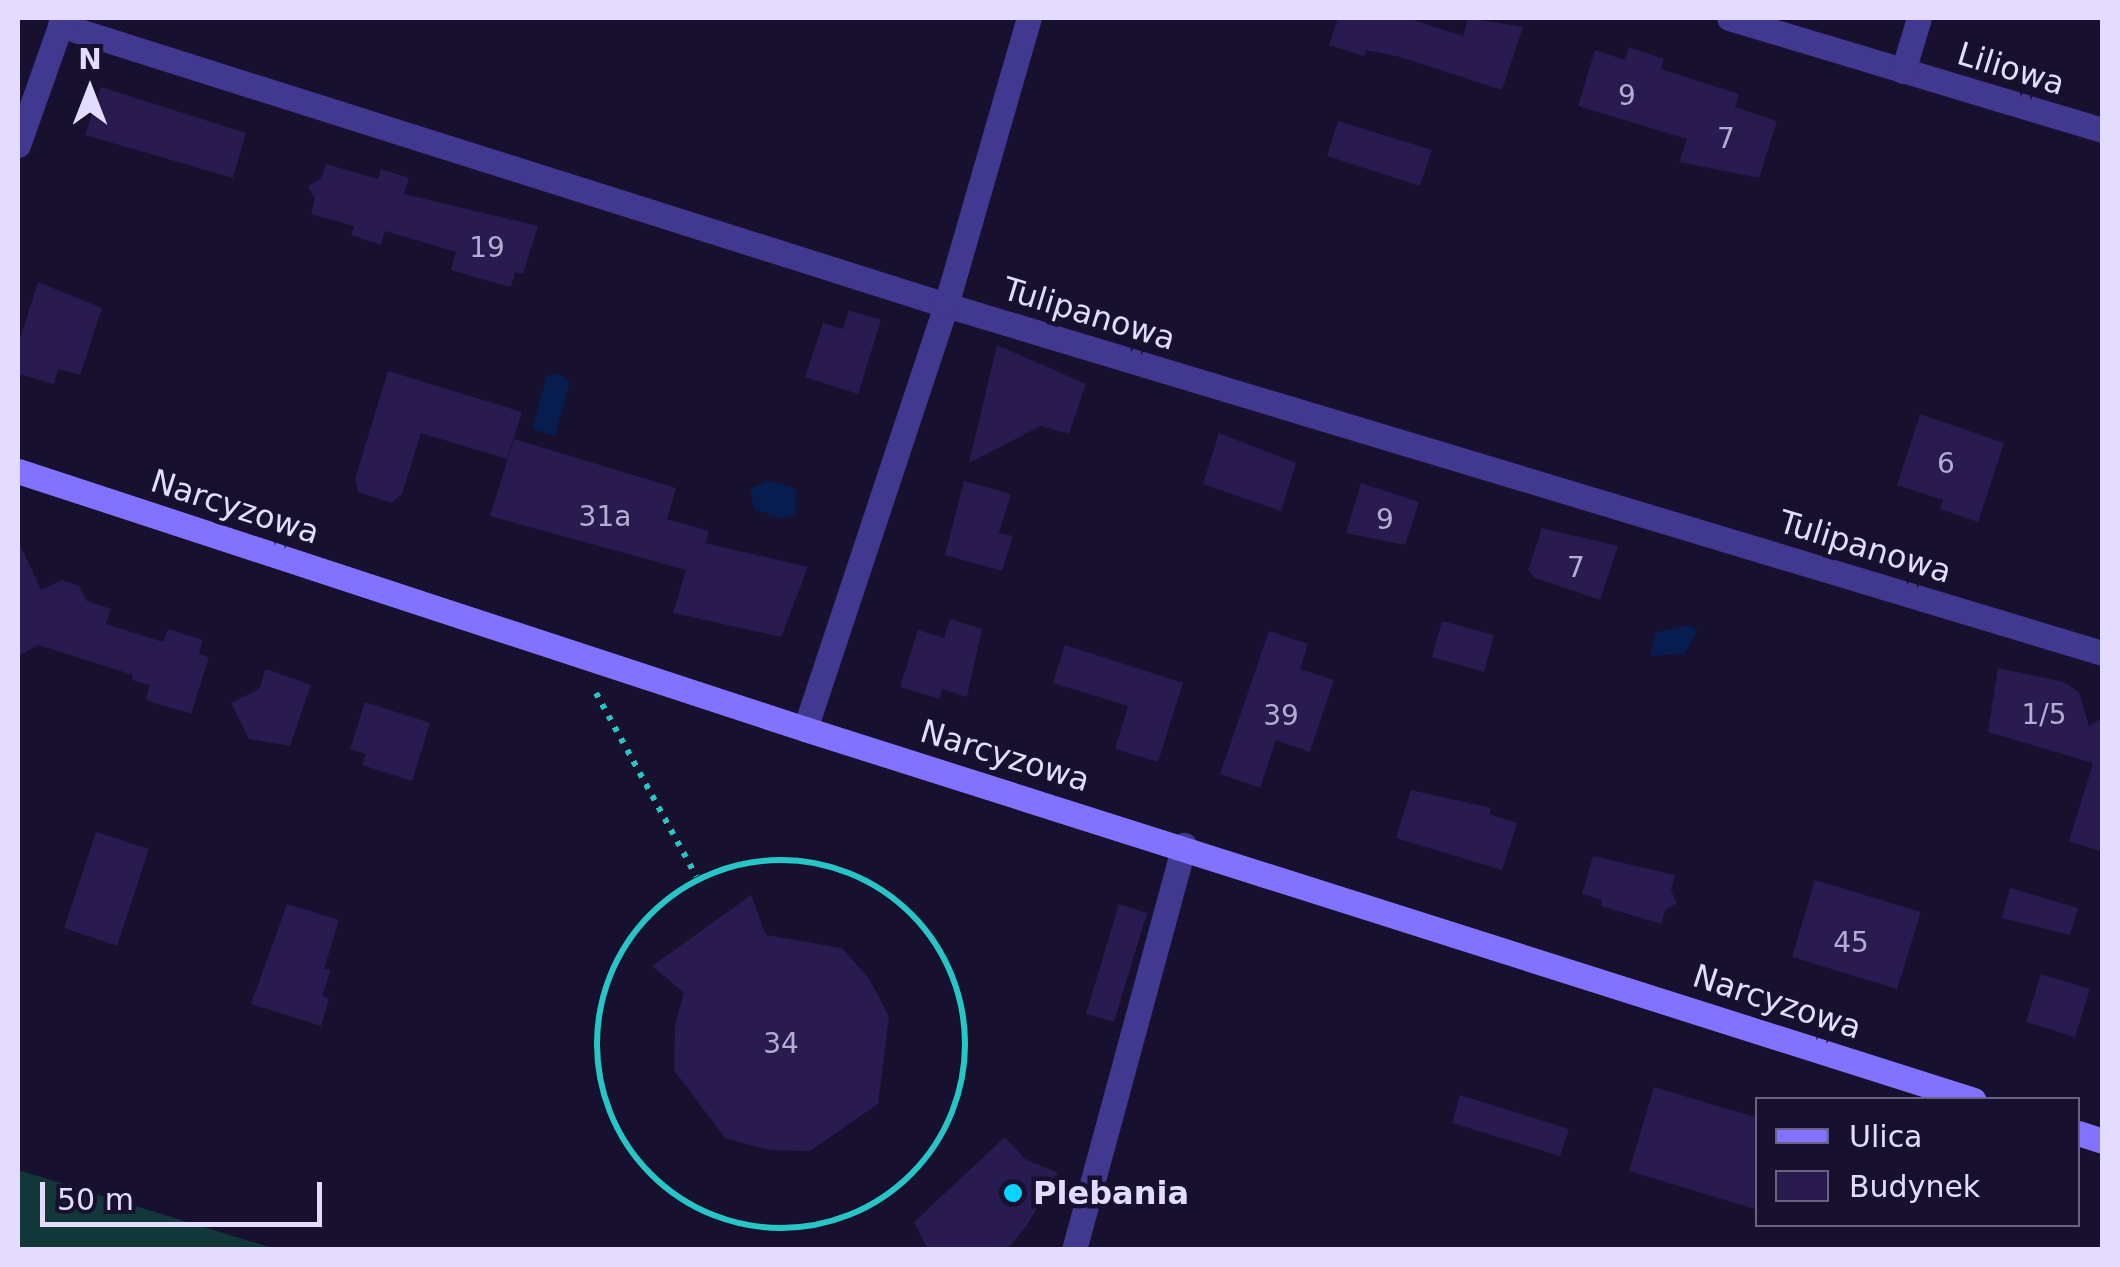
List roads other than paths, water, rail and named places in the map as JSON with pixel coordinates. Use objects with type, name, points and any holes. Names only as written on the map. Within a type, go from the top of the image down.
[{"type":"street","points":[[805,729],[946,305],[1029,18]]},
{"type":"street","name":"Liliowa","points":[[1729,18],[2102,130]]},
{"type":"street","points":[[1903,71],[1920,18]]},
{"type":"street","points":[[18,146],[62,21]]},
{"type":"street","name":"Tulipanowa","points":[[62,21],[946,305],[2102,653]]},
{"type":"street","name":"Narcyzowa","points":[[18,471],[805,729],[1184,845],[1965,1097]]},
{"type":"street","points":[[1074,1250],[1184,845]]},
{"type":"water","points":[[558,374],[570,382],[555,436],[532,429],[547,375]]},
{"type":"water","points":[[769,480],[796,489],[795,515],[782,519],[754,509],[750,489]]},
{"type":"water","points":[[1689,625],[1698,630],[1685,654],[1650,656],[1656,632]]},
{"type":"place","name":"Plebania","points":[[1013,1193]]}]
